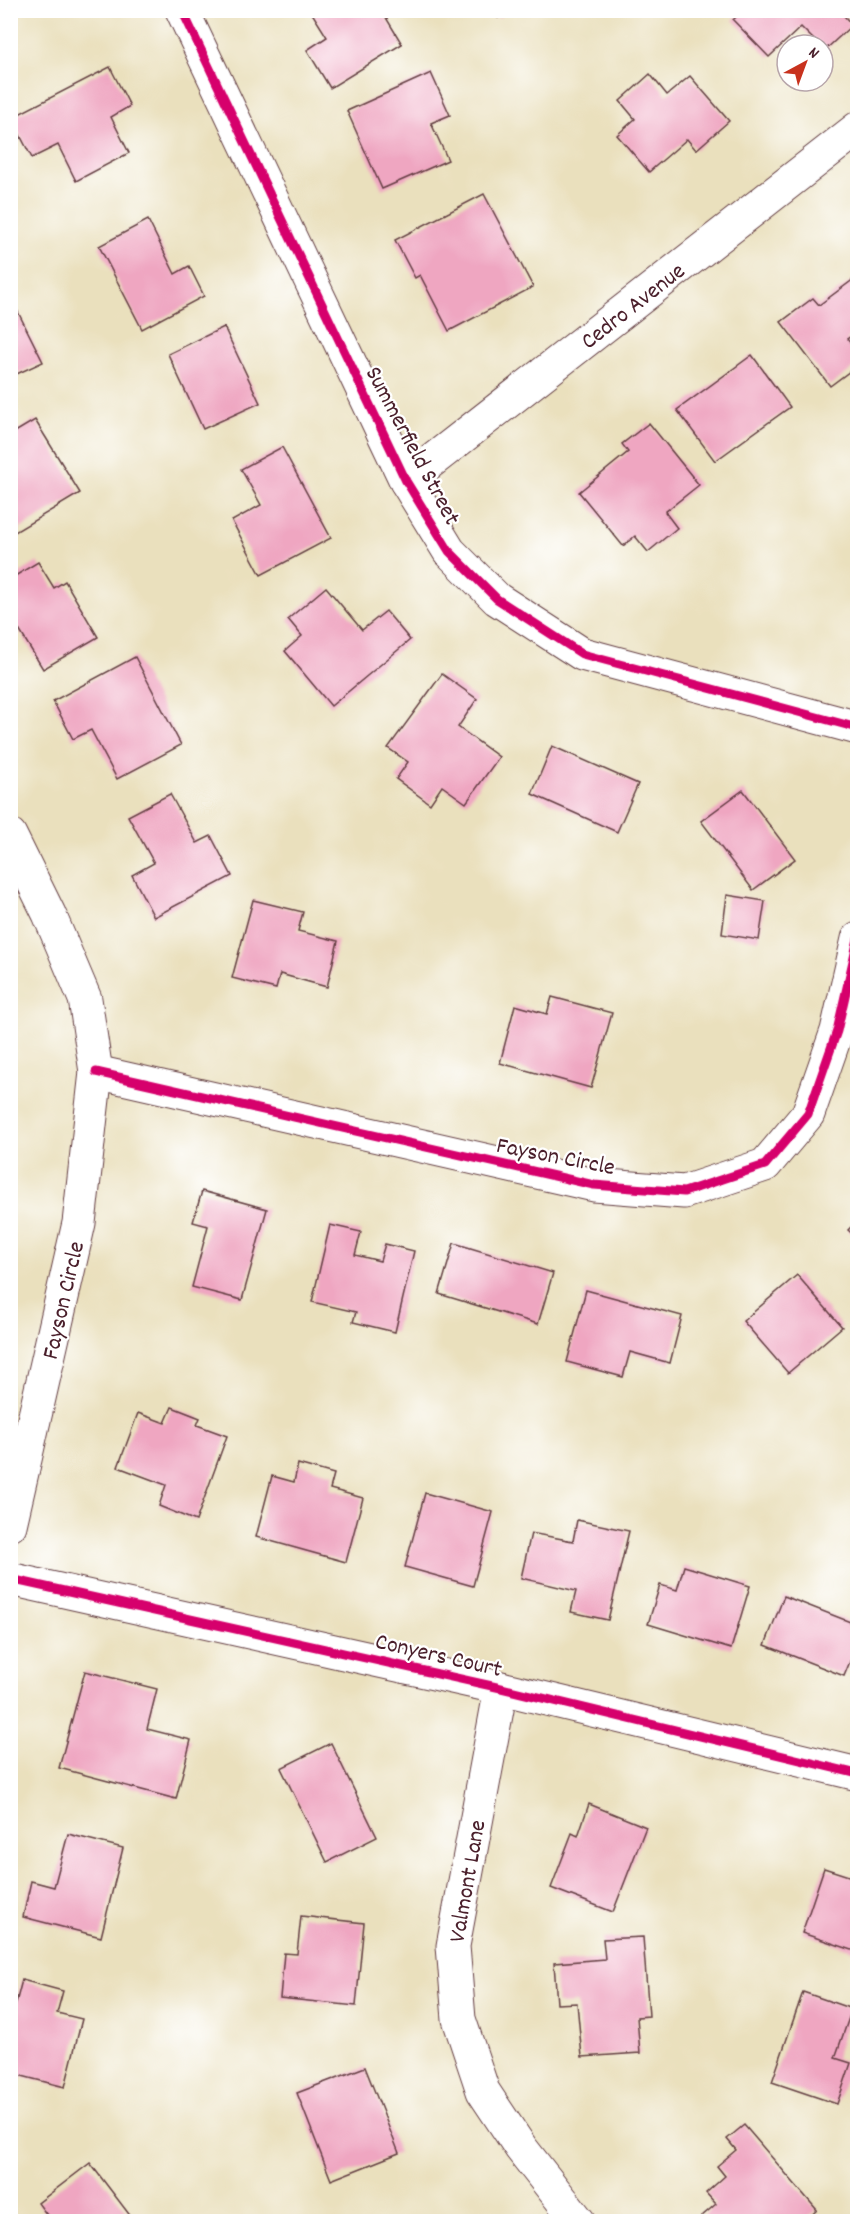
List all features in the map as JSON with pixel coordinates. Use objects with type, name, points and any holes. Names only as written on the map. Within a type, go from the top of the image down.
[{"type":"street","name":"Summerfield Street","points":[[182,10],[406,482],[449,551],[497,599],[582,654],[858,728]]},
{"type":"street","name":"Cedro Avenue","points":[[406,482],[858,128]]},
{"type":"street","name":"Fayson Circle","points":[[10,835],[50,915],[85,999],[96,1072],[80,1223],[10,1525]]},
{"type":"street","name":"Fayson Circle","points":[[96,1072],[594,1185],[684,1192],[765,1165],[808,1114],[837,1031],[858,939]]},
{"type":"street","name":"Conyers Court","points":[[10,1580],[501,1688],[858,1774]]},
{"type":"street","name":"Valmont Lane","points":[[501,1688],[453,1947],[459,2019],[483,2091],[521,2148],[579,2222]]},
{"type":"building","points":[[310,10],[385,10],[388,14],[385,16],[402,44],[330,88],[307,50],[327,37]]},
{"type":"building","points":[[494,10],[510,10],[498,18]]},
{"type":"building","points":[[743,10],[839,10],[852,25],[835,41],[835,33],[807,33],[801,27],[795,33],[775,33],[775,51],[769,57],[733,20]]},
{"type":"building","points":[[110,67],[130,106],[111,117],[129,153],[76,181],[58,145],[32,158],[11,118]]},
{"type":"building","points":[[431,73],[450,115],[431,123],[448,160],[382,189],[347,111]]},
{"type":"building","points":[[650,74],[667,95],[690,76],[729,121],[696,150],[687,139],[649,172],[617,135],[635,119],[620,101]]},
{"type":"building","points":[[484,194],[533,287],[449,331],[420,275],[415,278],[395,240]]},
{"type":"building","points":[[148,220],[175,274],[189,266],[204,296],[142,329],[99,246]]},
{"type":"building","points":[[858,276],[858,331],[847,339],[858,352],[858,365],[830,386],[781,322],[813,298],[819,305]]},
{"type":"building","points":[[10,296],[43,362],[10,377]]},
{"type":"building","points":[[224,327],[260,403],[203,429],[168,354]]},
{"type":"building","points":[[752,355],[790,407],[715,461],[677,410]]},
{"type":"building","points":[[35,420],[80,493],[10,535],[10,435]]},
{"type":"building","points":[[649,423],[699,485],[665,512],[677,528],[648,552],[635,536],[623,546],[579,492],[628,452],[622,444]]},
{"type":"building","points":[[282,447],[331,538],[261,575],[232,521],[261,505],[241,469]]},
{"type":"building","points":[[38,562],[54,588],[65,581],[98,637],[43,669],[10,615],[10,579]]},
{"type":"building","points":[[326,587],[362,630],[386,611],[410,640],[331,706],[285,651],[302,636],[288,619]]},
{"type":"building","points":[[135,657],[181,745],[117,779],[91,730],[73,739],[53,701]]},
{"type":"building","points":[[442,674],[477,699],[458,727],[499,757],[466,803],[442,786],[430,804],[396,779],[408,762],[388,748]]},
{"type":"building","points":[[552,746],[638,784],[617,832],[532,794]]},
{"type":"building","points":[[743,790],[795,859],[753,890],[701,821]]},
{"type":"building","points":[[170,794],[197,843],[211,836],[232,876],[154,917],[132,875],[154,863],[128,816]]},
{"type":"building","points":[[727,895],[765,901],[759,940],[722,934]]},
{"type":"building","points":[[253,900],[303,912],[298,931],[338,941],[327,987],[280,974],[276,989],[232,978]]},
{"type":"building","points":[[552,997],[612,1013],[591,1088],[500,1063],[515,1005],[547,1014]]},
{"type":"building","points":[[202,1191],[267,1209],[242,1300],[192,1287],[208,1226],[193,1222]]},
{"type":"building","points":[[858,1220],[858,1239],[848,1230]]},
{"type":"building","points":[[330,1225],[361,1232],[355,1255],[380,1261],[385,1244],[414,1251],[395,1332],[353,1322],[356,1312],[312,1302]]},
{"type":"building","points":[[454,1243],[553,1273],[538,1324],[439,1294]]},
{"type":"building","points":[[797,1275],[842,1327],[788,1373],[743,1321]]},
{"type":"building","points":[[586,1290],[682,1316],[670,1363],[630,1352],[623,1377],[567,1362]]},
{"type":"building","points":[[172,1407],[200,1418],[197,1425],[227,1436],[196,1521],[159,1506],[166,1485],[118,1467],[138,1413],[165,1423]]},
{"type":"building","points":[[298,1464],[334,1474],[330,1489],[363,1498],[346,1562],[256,1537],[272,1476],[294,1482]]},
{"type":"building","points":[[425,1493],[493,1512],[473,1586],[405,1567]]},
{"type":"building","points":[[577,1520],[629,1531],[608,1620],[571,1612],[576,1591],[521,1578],[531,1533],[573,1541]]},
{"type":"building","points":[[684,1566],[750,1586],[731,1649],[648,1624],[660,1585],[677,1590]]},
{"type":"building","points":[[784,1596],[858,1625],[858,1642],[844,1676],[765,1645]]},
{"type":"building","points":[[85,1671],[157,1689],[147,1729],[191,1740],[176,1799],[59,1768]]},
{"type":"building","points":[[331,1743],[377,1837],[327,1862],[281,1768]]},
{"type":"building","points":[[589,1804],[646,1827],[613,1912],[551,1888],[572,1833],[578,1836]]},
{"type":"building","points":[[68,1834],[123,1848],[101,1937],[23,1917],[31,1881],[54,1887]]},
{"type":"building","points":[[824,1868],[858,1879],[858,1952],[802,1933]]},
{"type":"building","points":[[301,1916],[364,1923],[356,2006],[280,1998],[284,1953],[297,1954]]},
{"type":"building","points":[[643,1937],[649,2016],[637,2017],[640,2053],[582,2057],[577,2003],[557,2004],[554,1963],[605,1959],[603,1939]]},
{"type":"building","points":[[22,1980],[63,1991],[57,2013],[82,2019],[65,2087],[10,2073],[10,2026]]},
{"type":"building","points":[[803,1992],[852,2009],[835,2058],[851,2063],[837,2104],[772,2082]]},
{"type":"building","points":[[365,2067],[399,2153],[331,2180],[297,2093]]},
{"type":"building","points":[[744,2125],[817,2210],[804,2222],[704,2222],[701,2217],[716,2204],[706,2193],[725,2176],[717,2166],[736,2150],[727,2139]]},
{"type":"building","points":[[90,2163],[135,2222],[52,2222],[38,2203]]},
{"type":"cycle path","points":[[182,10],[406,481],[449,551],[497,599],[582,654],[858,728]]},
{"type":"cycle path","points":[[96,1072],[594,1185],[684,1192],[765,1165],[808,1114],[837,1031],[858,939]]},
{"type":"cycle path","points":[[10,1579],[501,1688],[858,1774]]}]
